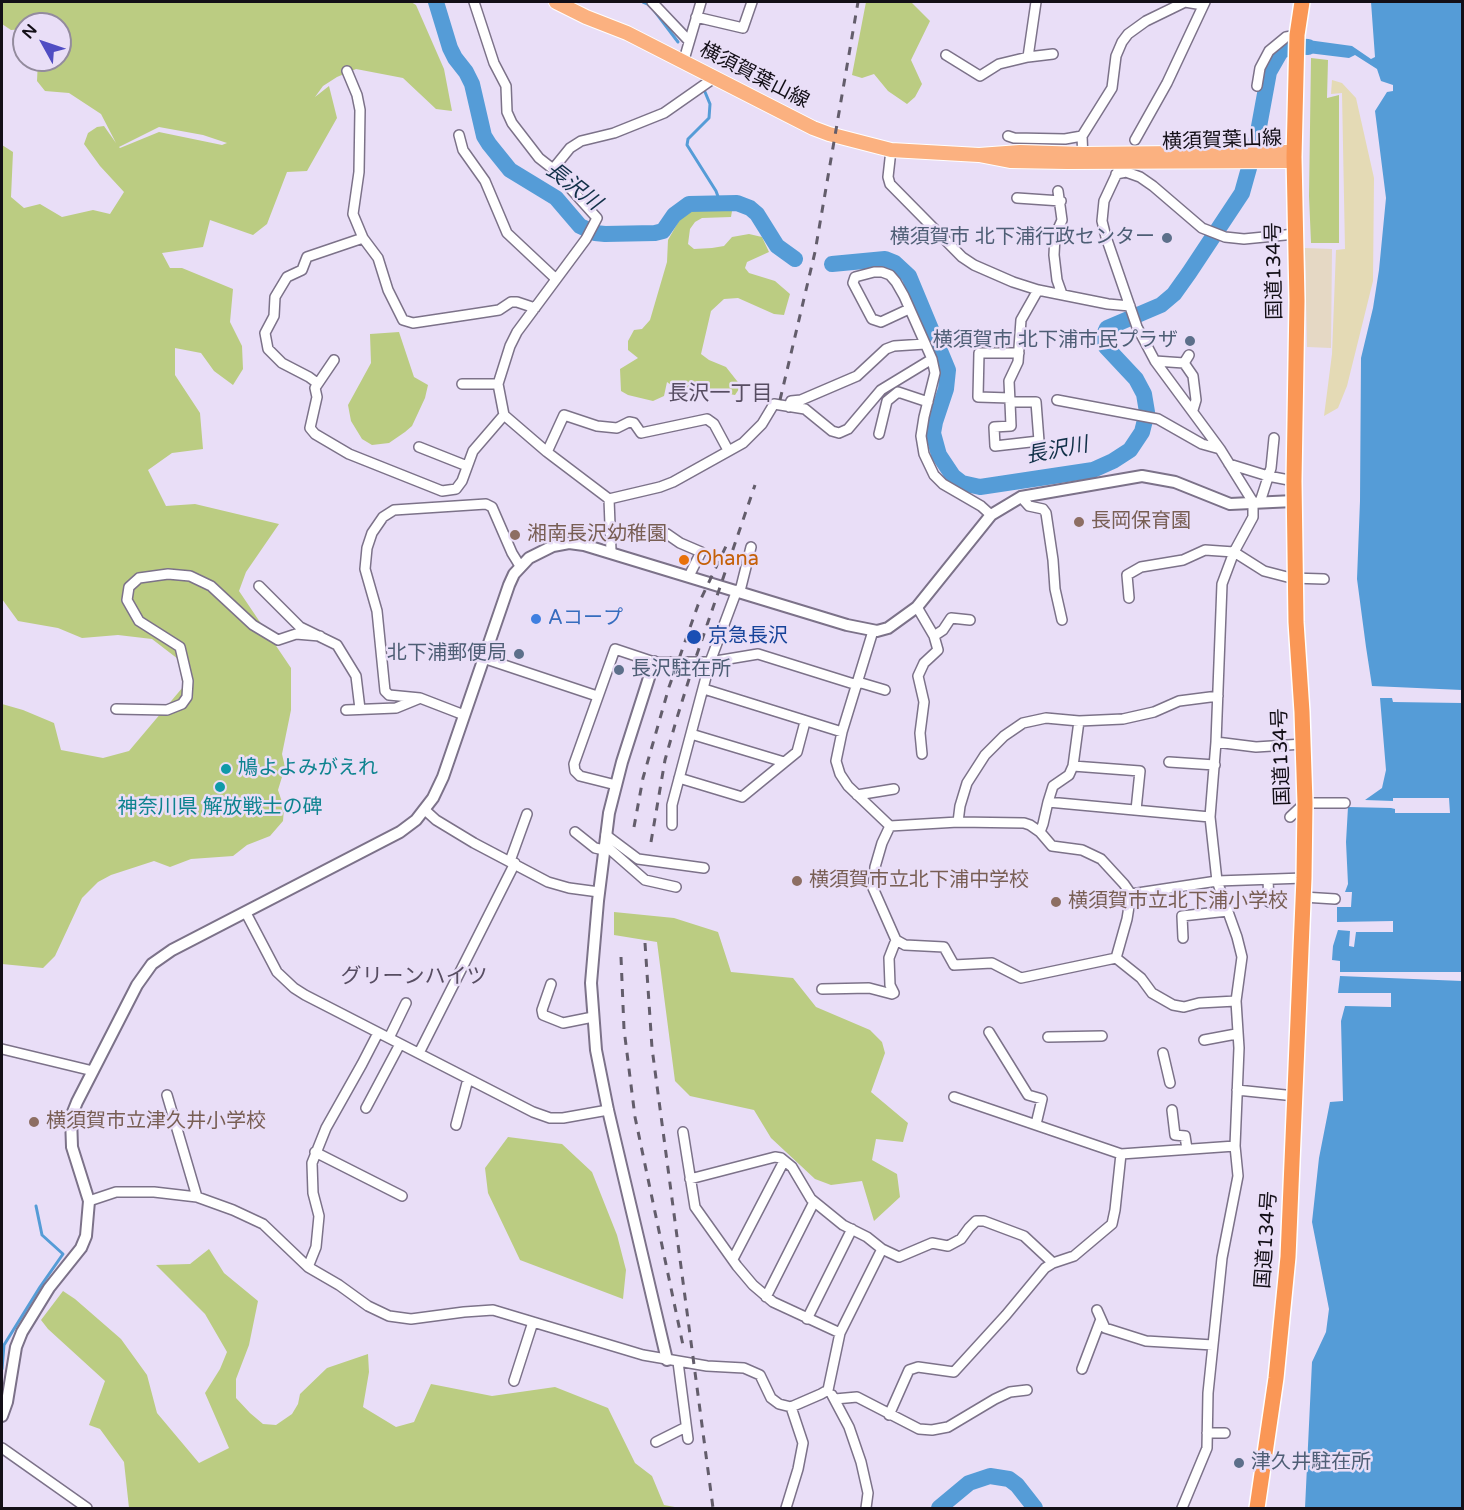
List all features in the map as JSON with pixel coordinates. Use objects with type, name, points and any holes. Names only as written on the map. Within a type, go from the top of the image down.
[{"type":"highway","name":"国道134号","points":[[1257,1509],[1284,1301],[1290,1236],[1304,878],[1305,803],[1295,579],[1294,501],[1297,311],[1294,158],[1297,35],[1302,2]]},
{"type":"main road","name":"横須賀葉山線","points":[[556,2],[627,33],[780,112],[829,134],[891,150],[980,155],[1020,152],[1083,158],[1270,156],[1287,152],[1294,158]]},
{"type":"street","points":[[474,2],[494,63],[506,86],[507,112],[512,123],[524,140],[597,218],[586,239],[517,332],[510,346],[498,384],[504,415],[547,452],[609,499],[611,551]]},
{"type":"street","points":[[652,2],[689,41]]},
{"type":"street","points":[[683,63],[701,2]]},
{"type":"street","points":[[696,17],[743,28],[752,2]]},
{"type":"street","points":[[1028,57],[1036,2]]},
{"type":"street","points":[[1083,158],[1082,136],[1112,88],[1118,47],[1128,34],[1185,2],[1204,3],[1167,83],[1135,141]]},
{"type":"street","points":[[1257,86],[1260,68],[1269,51],[1286,37],[1297,35]]},
{"type":"street","points":[[946,55],[981,76],[999,64],[1053,54]]},
{"type":"street","points":[[347,71],[357,95],[360,110],[358,172],[353,214],[363,238],[378,258],[388,290],[403,320],[413,323],[499,310],[511,302],[535,308]]},
{"type":"street","points":[[553,169],[570,148],[581,141],[614,133],[664,113],[714,78]]},
{"type":"street","points":[[459,135],[462,150],[485,181],[507,233],[556,279]]},
{"type":"street","points":[[1008,136],[1065,139],[1082,136]]},
{"type":"street","points":[[891,150],[888,177],[890,184],[954,250],[974,265],[1038,290],[1131,310]]},
{"type":"street","points":[[1257,502],[1193,410],[1155,361],[1137,327],[1106,237],[1102,221],[1104,201],[1117,173],[1126,172],[1140,177],[1153,186],[1202,228],[1225,237],[1244,239],[1295,234]]},
{"type":"street","points":[[1017,198],[1060,196],[1062,220],[1055,236],[1054,255],[1057,280],[1062,294]]},
{"type":"street","points":[[317,383],[282,363],[268,349],[265,333],[274,316],[274,297],[287,277],[302,270],[307,257],[363,238]]},
{"type":"street","points":[[909,309],[881,322],[872,319],[853,283],[855,277],[874,272],[890,275],[896,282],[909,309],[932,359],[935,373],[921,436],[924,454],[934,475],[953,492],[981,506],[991,515]]},
{"type":"street","points":[[1019,353],[979,352],[978,397],[1010,400],[1036,402],[1039,441],[995,446],[994,427],[1011,426],[1010,400],[1009,381],[1018,362],[1019,353],[1021,320],[1038,290]]},
{"type":"street","points":[[789,407],[791,401],[801,400],[807,395],[843,383],[856,376],[886,349],[894,346],[925,344]]},
{"type":"street","points":[[609,499],[673,482],[743,443],[762,424],[772,405],[797,406],[805,409],[832,431],[839,433],[854,423],[881,390],[932,359]]},
{"type":"street","points":[[1155,361],[1187,359],[1193,376],[1196,400],[1193,410]]},
{"type":"street","points":[[334,360],[315,388],[317,397],[310,428],[315,434],[349,454],[442,491],[456,489],[462,481],[473,451],[504,415]]},
{"type":"street","points":[[462,384],[498,384]]},
{"type":"street","points":[[879,434],[887,401],[898,392],[928,402]]},
{"type":"street","points":[[1057,400],[1158,419],[1202,444],[1220,449]]},
{"type":"street","points":[[547,452],[564,415],[597,426],[616,428],[629,422],[634,423],[641,433],[707,419],[714,424],[728,450]]},
{"type":"street","points":[[1182,1509],[1207,1448],[1208,1394],[1222,1258],[1238,1176],[1235,1146],[1239,1048],[1236,1034],[1236,1001],[1242,957],[1217,881],[1210,817],[1215,765],[1222,584],[1234,552],[1253,517],[1271,468],[1274,438]]},
{"type":"street","points":[[419,447],[468,466]]},
{"type":"street","points":[[1229,464],[1294,481]]},
{"type":"street","points":[[2,1416],[7,1402],[16,1347],[22,1332],[49,1288],[81,1248],[88,1225],[89,1201],[72,1147],[71,1118],[137,985],[152,964],[172,950],[400,832],[425,810],[443,777],[508,585],[520,566],[538,552],[569,543],[584,544],[847,625],[877,631],[888,628],[917,607],[991,515],[1021,497],[1142,476],[1175,482],[1230,504],[1294,501]]},
{"type":"street","points":[[1021,497],[1029,506],[1043,509],[1046,513],[1055,589],[1062,621]]},
{"type":"street","points":[[464,715],[420,698],[389,695],[385,691],[377,611],[365,569],[369,541],[383,517],[394,510],[486,504],[492,507],[520,566]]},
{"type":"street","points":[[611,533],[656,530],[701,552],[689,576]]},
{"type":"street","points":[[672,825],[672,805],[710,662],[738,591],[751,547]]},
{"type":"street","points":[[1129,598],[1127,575],[1141,567],[1183,560],[1204,550],[1234,552],[1264,571],[1295,579],[1324,579]]},
{"type":"street","points":[[116,709],[167,710],[183,704],[187,697],[188,681],[180,647],[139,621],[127,600],[129,587],[139,578],[168,574],[190,576],[211,586],[253,624],[278,640],[296,634],[320,636]]},
{"type":"street","points":[[259,586],[300,627],[337,645],[354,672],[360,710]]},
{"type":"street","points":[[917,607],[934,636],[938,650],[924,663],[918,676],[924,702],[920,733],[922,754]]},
{"type":"street","points":[[934,636],[943,630],[951,618],[970,620]]},
{"type":"street","points":[[873,631],[842,732],[836,761],[840,774],[857,795],[890,826],[958,822],[1024,823],[1040,832],[1052,846],[1082,850],[1101,859],[1131,894],[1127,919],[1116,958]]},
{"type":"street","points":[[616,785],[580,776],[575,771],[574,764],[615,650],[654,662],[710,662],[758,654],[857,684],[885,690]]},
{"type":"street","points":[[483,658],[597,696]]},
{"type":"street","points":[[654,662],[616,785],[605,843],[592,953],[591,983],[596,1050],[608,1110],[667,1360]]},
{"type":"street","points":[[704,689],[842,732]]},
{"type":"street","points":[[958,822],[967,783],[986,755],[1004,736],[1023,723],[1046,718],[1079,721],[1123,720],[1154,712],[1179,701],[1218,696]]},
{"type":"street","points":[[346,710],[396,708],[420,698]]},
{"type":"street","points":[[1040,832],[1053,786],[1069,775],[1073,766],[1079,721]]},
{"type":"street","points":[[679,778],[742,796],[797,752],[805,722]]},
{"type":"street","points":[[691,734],[784,762]]},
{"type":"street","points":[[1216,742],[1256,747],[1303,744]]},
{"type":"street","points":[[1169,762],[1215,765]]},
{"type":"street","points":[[1073,766],[1140,771],[1136,810]]},
{"type":"street","points":[[857,795],[894,789]]},
{"type":"street","points":[[1048,802],[1210,817]]},
{"type":"street","points":[[1290,817],[1305,803],[1345,803]]},
{"type":"street","points":[[425,810],[436,820],[474,843],[559,886],[599,892]]},
{"type":"street","points":[[419,1053],[513,862],[527,814]]},
{"type":"street","points":[[890,826],[875,867],[873,888],[896,940],[905,945],[944,947],[954,965],[992,963],[1021,978],[1116,958]]},
{"type":"street","points":[[575,832],[595,848],[605,843]]},
{"type":"street","points":[[605,843],[638,860],[704,868]]},
{"type":"street","points":[[605,843],[645,880],[676,887]]},
{"type":"street","points":[[1131,894],[1217,881],[1304,878]]},
{"type":"street","points":[[1268,880],[1269,902]]},
{"type":"street","points":[[1303,897],[1335,899]]},
{"type":"street","points":[[1183,938],[1182,916],[1228,911]]},
{"type":"street","points":[[246,913],[270,962],[284,980],[305,995],[519,1106],[544,1116],[563,1118],[608,1110]]},
{"type":"street","points":[[822,989],[869,988],[894,993],[890,985],[890,958],[896,940]]},
{"type":"street","points":[[1116,958],[1141,978],[1152,993],[1173,1005],[1184,1007],[1199,1003],[1236,1001]]},
{"type":"street","points":[[552,984],[542,1010],[543,1015],[563,1023],[593,1017]]},
{"type":"street","points":[[388,1038],[406,1004]]},
{"type":"street","points":[[988,1032],[1028,1095],[1042,1099],[1036,1124]]},
{"type":"street","points":[[308,1267],[316,1247],[320,1216],[313,1193],[311,1174],[315,1152],[378,1033]]},
{"type":"street","points":[[1204,1040],[1236,1034]]},
{"type":"street","points":[[1048,1037],[1102,1036]]},
{"type":"street","points":[[366,1108],[400,1044]]},
{"type":"street","points":[[2,1049],[93,1071]]},
{"type":"street","points":[[1163,1053],[1170,1083]]},
{"type":"street","points":[[456,1125],[468,1079]]},
{"type":"street","points":[[1237,1090],[1295,1096]]},
{"type":"street","points":[[167,1095],[197,1197]]},
{"type":"street","points":[[954,1097],[1121,1154],[1235,1146]]},
{"type":"street","points":[[1172,1110],[1175,1135],[1185,1136],[1186,1149]]},
{"type":"street","points":[[683,1132],[695,1207],[753,1285],[773,1302],[840,1333]]},
{"type":"street","points":[[315,1152],[402,1196]]},
{"type":"street","points":[[889,1414],[909,1370],[918,1367],[954,1372],[1045,1268],[1074,1256],[1112,1224],[1121,1154]]},
{"type":"street","points":[[690,1179],[775,1157],[792,1167],[814,1202],[825,1212],[867,1237],[882,1249],[899,1257],[932,1243],[948,1246],[961,1239],[976,1221],[984,1221],[1024,1236],[1053,1263]]},
{"type":"street","points":[[733,1259],[784,1161]]},
{"type":"street","points":[[89,1201],[117,1192],[154,1192],[197,1197],[233,1210],[263,1224],[308,1267],[339,1285],[368,1306],[389,1316],[411,1319],[464,1312],[493,1311],[643,1355],[707,1366],[744,1368],[760,1375],[771,1398],[779,1404],[791,1407],[828,1390]]},
{"type":"street","points":[[766,1297],[814,1202]]},
{"type":"street","points":[[807,1319],[852,1229]]},
{"type":"street","points":[[866,1509],[868,1493],[861,1462],[849,1427],[828,1390],[840,1333],[882,1249]]},
{"type":"street","points":[[1082,1369],[1099,1314],[1105,1328],[1146,1341],[1213,1345]]},
{"type":"street","points":[[514,1381],[532,1322]]},
{"type":"street","points":[[678,1362],[688,1438]]},
{"type":"street","points":[[835,1399],[857,1397],[919,1429],[932,1430],[948,1426],[1010,1392],[1027,1390]]},
{"type":"street","points":[[786,1509],[803,1443],[791,1407]]},
{"type":"street","points":[[656,1442],[686,1427]]},
{"type":"street","points":[[1207,1434],[1225,1433]]},
{"type":"street","points":[[2,1448],[87,1509]]},
{"type":"shaded area","points":[[1305,248],[1332,249],[1331,348],[1307,347]]},
{"type":"green space","points":[[2,2],[411,2],[416,5],[444,69],[452,111],[436,109],[403,78],[356,69],[337,77],[323,86],[315,97],[329,86],[337,118],[307,171],[287,172],[267,224],[253,235],[210,220],[203,247],[162,253],[170,268],[182,268],[233,289],[230,322],[242,346],[243,369],[233,385],[214,371],[201,353],[175,348],[175,375],[200,413],[203,449],[172,453],[148,470],[166,506],[195,504],[279,524],[246,572],[239,591],[291,668],[291,710],[282,754],[285,767],[278,790],[284,808],[283,821],[270,836],[247,845],[233,856],[191,859],[170,867],[154,861],[111,875],[98,882],[82,898],[55,956],[43,968],[2,964],[2,704],[54,723],[61,750],[103,758],[129,751],[183,687],[178,659],[152,639],[118,635],[82,638],[58,628],[18,621],[2,599],[2,145],[13,152],[11,197],[24,208],[40,204],[62,217],[93,210],[110,214],[124,192],[84,144],[88,133],[97,127],[104,126],[116,143],[101,114],[69,93],[45,91],[37,81],[37,72],[72,72],[72,12],[12,12],[11,30],[2,24]],"holes":[[[159,127],[203,135],[227,143],[222,145],[159,132],[119,147]]]},
{"type":"green space","points":[[866,2],[911,2],[930,21],[911,60],[922,84],[915,97],[907,104],[888,91],[874,74],[862,78],[852,75]]},
{"type":"green space","points":[[1311,58],[1328,60],[1327,98],[1339,95],[1339,243],[1311,243],[1309,196]]},
{"type":"green space","points":[[703,208],[732,211],[731,217],[702,218],[695,222],[690,229],[688,244],[694,249],[712,248],[724,246],[732,237],[749,234],[762,237],[769,252],[747,262],[745,268],[749,273],[775,281],[790,294],[784,315],[774,314],[738,298],[724,299],[711,311],[701,354],[726,367],[741,386],[735,395],[707,390],[678,390],[667,382],[664,396],[653,401],[628,395],[621,391],[620,369],[638,358],[628,350],[628,341],[634,330],[642,329],[650,320],[667,262],[668,240],[680,219],[689,210]]},
{"type":"green space","points":[[399,332],[414,377],[428,385],[425,398],[412,426],[389,443],[372,445],[362,439],[351,421],[348,405],[371,363],[370,334]]},
{"type":"green space","points":[[614,912],[674,918],[718,932],[731,972],[793,978],[816,1007],[870,1030],[882,1042],[885,1053],[871,1092],[908,1123],[903,1142],[876,1139],[872,1160],[897,1174],[900,1197],[874,1221],[862,1181],[831,1185],[815,1179],[771,1138],[754,1110],[690,1096],[675,1081],[657,942],[614,935]]},
{"type":"green space","points":[[508,1137],[562,1144],[592,1172],[617,1235],[626,1270],[623,1299],[520,1260],[488,1193],[485,1168]]},
{"type":"green space","points":[[209,1249],[224,1273],[258,1301],[249,1345],[236,1379],[236,1398],[263,1424],[276,1425],[292,1414],[298,1404],[300,1394],[327,1368],[368,1354],[369,1372],[363,1407],[396,1427],[414,1422],[431,1384],[492,1396],[555,1387],[608,1408],[635,1463],[652,1476],[664,1505],[680,1508],[129,1508],[124,1462],[100,1429],[89,1425],[105,1381],[41,1320],[63,1291],[121,1339],[147,1375],[157,1413],[199,1463],[229,1448],[205,1393],[220,1369],[227,1352],[205,1314],[156,1265],[190,1264]]},
{"type":"sand","points":[[1332,80],[1342,83],[1356,98],[1374,178],[1373,281],[1347,386],[1338,408],[1324,416],[1332,354],[1336,250],[1345,249],[1342,93],[1331,94]]},
{"type":"water","points":[[1371,2],[1462,2],[1462,690],[1372,686],[1357,579],[1361,358],[1379,270],[1386,198],[1375,111],[1387,92],[1393,91],[1393,85],[1381,81],[1377,69],[1355,55],[1349,58],[1308,53],[1308,40],[1352,46],[1371,59],[1375,57]]},
{"type":"water","points":[[1380,698],[1392,698],[1393,702],[1462,703],[1462,972],[1340,972],[1340,961],[1332,960],[1338,930],[1350,931],[1349,946],[1354,947],[1356,932],[1393,932],[1393,921],[1337,922],[1337,907],[1351,907],[1352,892],[1345,892],[1348,884],[1346,842],[1348,807],[1391,808],[1395,809],[1395,813],[1450,813],[1449,798],[1365,800],[1382,788],[1386,770]]},
{"type":"water","points":[[1340,976],[1462,981],[1462,1508],[1305,1508],[1312,1362],[1326,1332],[1329,1309],[1312,1222],[1319,1158],[1330,1102],[1343,1101],[1341,1021],[1345,1006],[1391,1007],[1391,993],[1338,993]]},
{"type":"waterway","name":"長沢川","points":[[436,2],[450,48],[472,84],[484,136],[489,144],[510,170],[556,198],[580,226],[595,233],[605,234],[655,233],[663,231],[674,215],[689,204],[737,203],[750,208],[757,214],[777,246],[795,259]]},
{"type":"waterway","points":[[643,2],[650,5],[678,42]]},
{"type":"waterway","name":"長沢川","points":[[832,264],[885,259],[895,263],[909,276],[948,370],[946,389],[933,433],[939,455],[953,476],[962,483],[980,487],[1093,470],[1113,461],[1130,450],[1142,432],[1147,412],[1144,394],[1136,379],[1106,347],[1103,337],[1107,328],[1161,305],[1174,294],[1242,193],[1256,143],[1269,72],[1281,51],[1294,46],[1308,47]]},
{"type":"waterway","points":[[705,92],[710,104],[709,118],[688,139],[687,145],[716,191],[720,202]]},
{"type":"waterway","points":[[2,1369],[4,1345],[63,1254],[42,1235],[36,1206]]},
{"type":"waterway","points":[[939,1508],[969,1483],[990,1476],[1009,1479],[1017,1485],[1035,1508]]},
{"type":"railway","points":[[780,400],[815,252],[858,2]]},
{"type":"railway","points":[[651,842],[665,760],[676,721],[755,485]]},
{"type":"railway","points":[[634,827],[643,778],[669,687],[698,605],[729,540]]},
{"type":"railway","points":[[645,943],[652,1048],[713,1508]]},
{"type":"railway","points":[[621,957],[624,1029],[635,1117],[684,1350]]},
{"type":"place","name":"横須賀市 北下浦行政センター","points":[[1167,238]]},
{"type":"place","name":"横須賀市 北下浦市民プラザ","points":[[1190,341]]},
{"type":"place","name":"長岡保育園","points":[[1079,522]]},
{"type":"place","name":"湘南長沢幼稚園","points":[[515,535]]},
{"type":"place","name":"Ohana","points":[[684,560]]},
{"type":"place","name":"Aコープ","points":[[536,619]]},
{"type":"place","name":"京急長沢","points":[[694,637]]},
{"type":"place","name":"北下浦郵便局","points":[[519,654]]},
{"type":"place","name":"長沢駐在所","points":[[619,670]]},
{"type":"place","name":"鳩よよみがえれ","points":[[226,769]]},
{"type":"place","name":"神奈川県 解放戦士の碑","points":[[220,787]]},
{"type":"place","name":"横須賀市立北下浦中学校","points":[[797,881]]},
{"type":"place","name":"横須賀市立北下浦小学校","points":[[1056,902]]},
{"type":"place","name":"横須賀市立津久井小学校","points":[[34,1122]]},
{"type":"place","name":"津久井駐在所","points":[[1239,1463]]},
{"type":"district","name":"長沢一丁目","points":[[720,394]]},
{"type":"district","name":"グリーンハイツ","points":[[414,977]]}]
